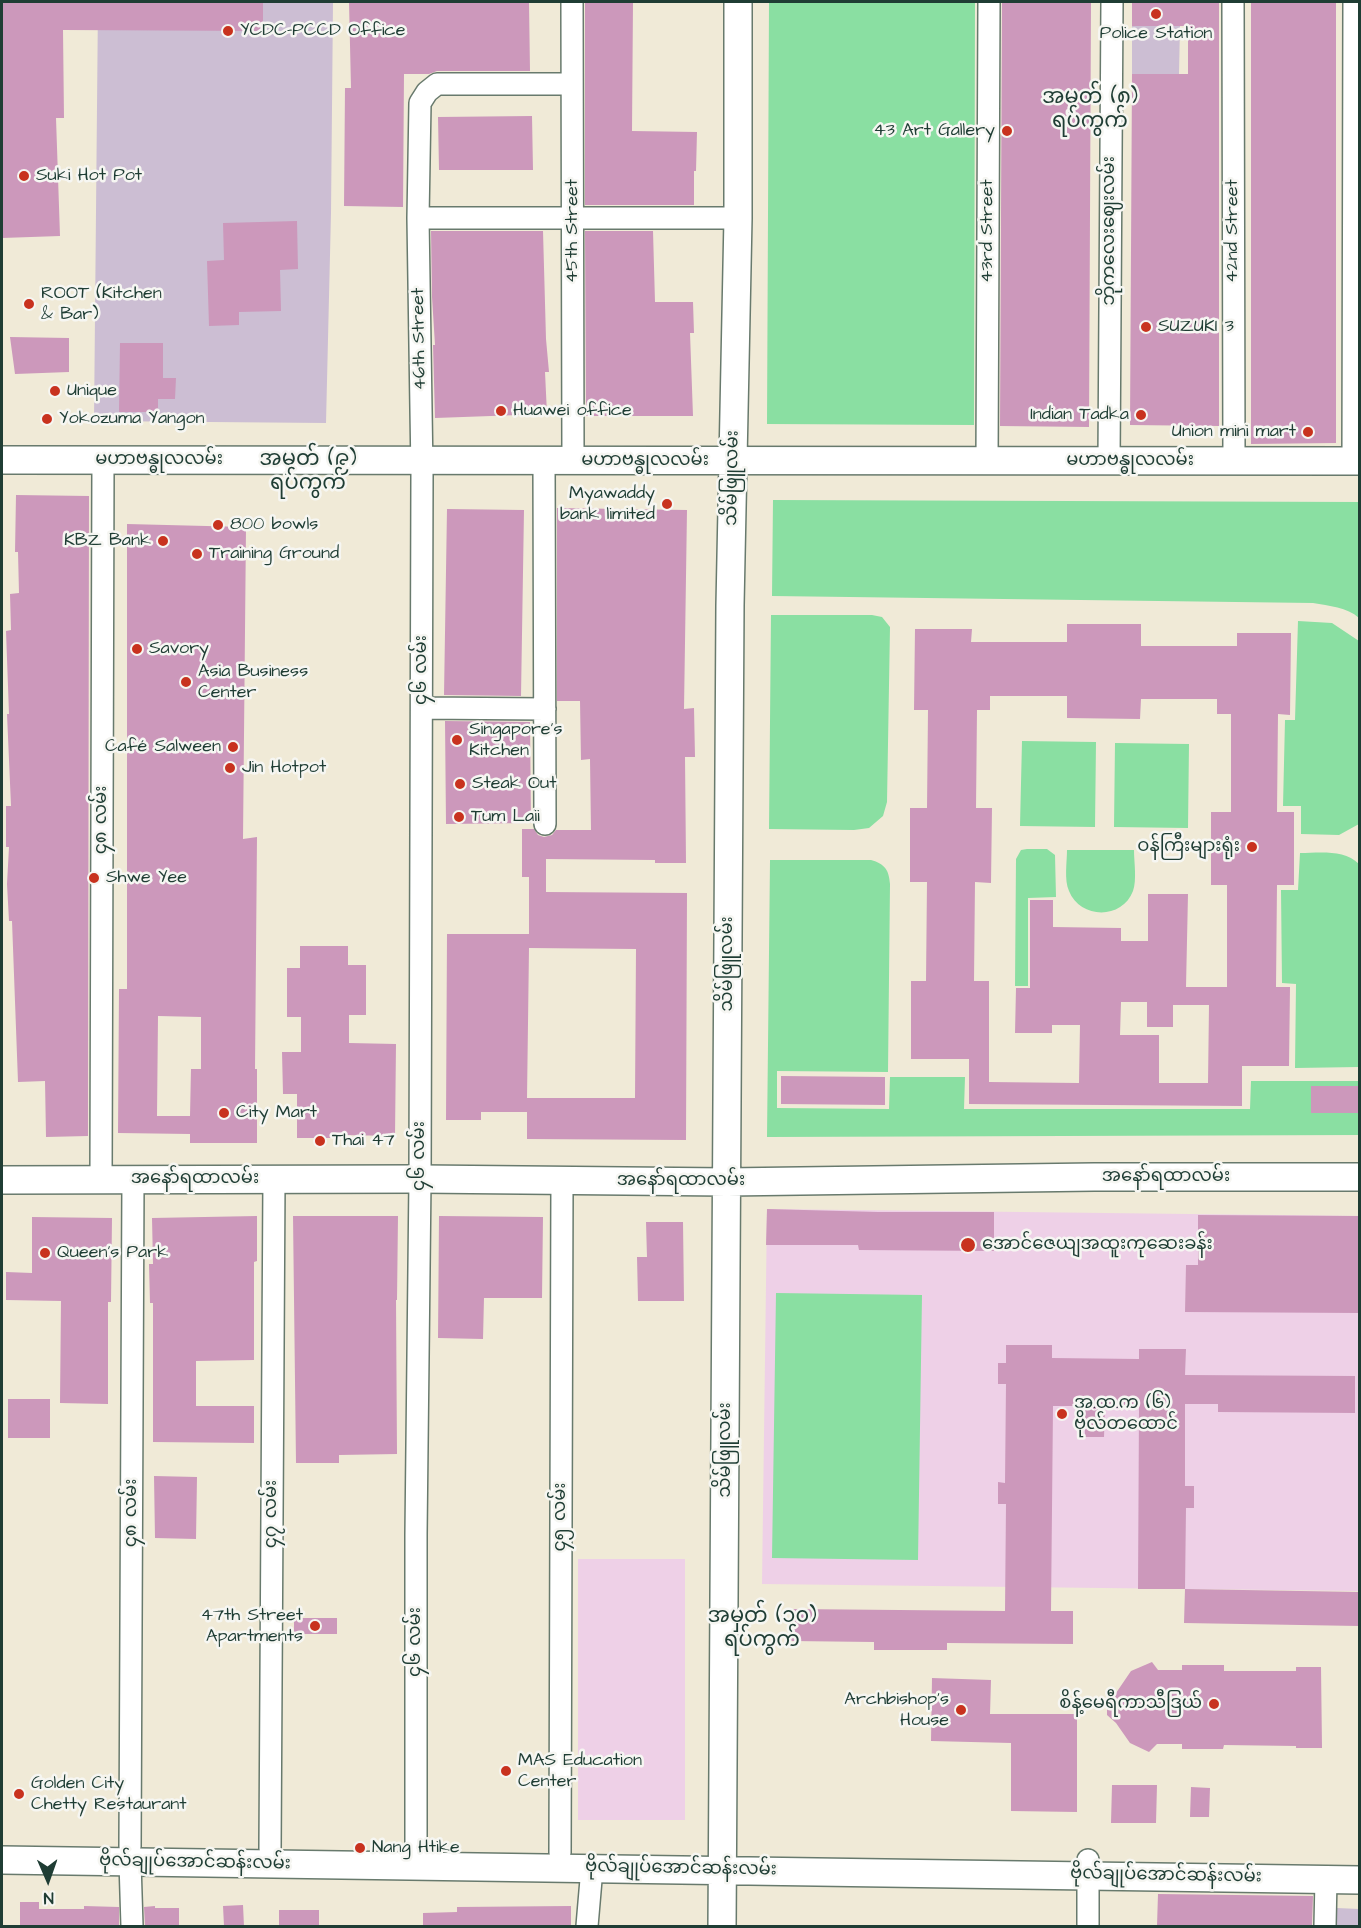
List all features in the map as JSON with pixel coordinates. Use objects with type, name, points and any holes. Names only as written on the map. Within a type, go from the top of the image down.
[{"type":"main road","name":"သိမ်ဖြူလမ်း","points":[[722,1926],[730,617],[738,218],[738,2]]},
{"type":"main road","name":"မဟာဗန္ဓုလလမ်း","points":[[2,460],[544,468],[573,461],[1356,461]]},
{"type":"main road","name":"အနော်ရထာလမ်း","points":[[2,1180],[420,1179],[728,1182],[1359,1176]]},
{"type":"main road","name":"ဗိုလ်ချုပ်အောင်ဆန်းလမ်း","points":[[2,1845],[130,1854],[592,1868],[723,1863]]},
{"type":"main road","name":"ဗိုလ်ချုပ်အောင်ဆန်းလမ်း","points":[[2,1860],[270,1849],[560,1853],[723,1863],[1345,1873]]},
{"type":"street","name":"45th Street","points":[[572,2],[573,461]]},
{"type":"street","name":"43rd Street","points":[[987,460],[989,2]]},
{"type":"street","name":"ဘိုကလေးဈေးလမ်း","points":[[1109,461],[1112,2]]},
{"type":"street","name":"42nd Street","points":[[1233,2],[1234,461]]},
{"type":"street","points":[[1354,2],[1356,461]]},
{"type":"street","name":"46th Street","points":[[422,467],[418,218],[420,103],[426,92],[437,84],[572,84]]},
{"type":"street","points":[[418,218],[738,218]]},
{"type":"street","name":"၄၈ လမ်း","points":[[101,1179],[103,460]]},
{"type":"street","name":"၄၆ လမ်း","points":[[416,1851],[422,467]]},
{"type":"street","points":[[544,468],[545,824]]},
{"type":"street","points":[[422,708],[545,709]]},
{"type":"street","name":"၄၈ လမ်း","points":[[132,1926],[130,1854],[133,1179]]},
{"type":"street","name":"၄၇ လမ်း","points":[[270,1849],[273,1179]]},
{"type":"street","name":"၄၅ လမ်း","points":[[560,1853],[562,1180]]},
{"type":"street","points":[[587,1926],[592,1868]]},
{"type":"street","points":[[1088,1868],[1088,1926]]},
{"type":"street","points":[[1325,1926],[1345,1873]]},
{"type":"shaded area","points":[[98,2],[333,2],[326,423],[94,421]]},
{"type":"shaded area","points":[[1132,26],[1180,26],[1179,74],[1132,74]]},
{"type":"shaded area","name":"အ.ထ.က (၆) ဗိုလ်တထောင်","points":[[767,1209],[1359,1216],[1359,1591],[762,1584]]},
{"type":"shaded area","points":[[578,1559],[685,1559],[685,1820],[578,1820]]},
{"type":"shaded area","points":[[1337,1908],[1359,1909],[1359,1926],[1337,1926]]},
{"type":"green space","points":[[769,2],[975,2],[974,425],[767,424]]},
{"type":"green space","points":[[773,500],[1359,502],[1359,618],[1343,609],[1313,603],[772,596]]},
{"type":"green space","points":[[771,615],[872,615],[882,617],[890,627],[887,802],[883,816],[869,828],[854,830],[769,829]]},
{"type":"green space","points":[[1298,621],[1332,623],[1359,641],[1359,824],[1339,835],[1301,834],[1301,806],[1283,806],[1285,720],[1295,720]]},
{"type":"green space","points":[[1022,741],[1096,742],[1095,827],[1020,826]]},
{"type":"green space","points":[[1115,743],[1189,744],[1188,828],[1114,827]]},
{"type":"green space","points":[[1047,849],[1055,855],[1056,897],[1028,898],[1028,986],[1015,986],[1016,859],[1021,850]]},
{"type":"green space","points":[[1067,850],[1134,850],[1135,882],[1128,900],[1111,911],[1091,911],[1082,907],[1074,900],[1067,887]]},
{"type":"green space","points":[[1300,853],[1339,854],[1359,864],[1359,1067],[1295,1068],[1296,984],[1282,983],[1281,890],[1298,890]]},
{"type":"green space","points":[[770,860],[871,860],[880,863],[885,868],[890,884],[888,1072],[777,1071],[777,1108],[889,1109],[890,1077],[965,1077],[964,1109],[1250,1109],[1251,1081],[1359,1081],[1359,1135],[767,1137]]},
{"type":"green space","points":[[776,1293],[922,1295],[918,1560],[772,1558]]},
{"type":"building","points":[[2,2],[263,2],[263,31],[63,30],[64,118],[56,118],[60,236],[2,238]]},
{"type":"building","points":[[349,2],[529,2],[530,71],[437,71],[429,74],[404,74],[403,207],[344,206],[345,88],[351,88]]},
{"type":"building","points":[[585,2],[633,2],[632,131],[697,132],[694,205],[585,205]]},
{"type":"building","points":[[1002,2],[1091,2],[1089,427],[1000,426]]},
{"type":"building","points":[[1132,2],[1219,2],[1219,426],[1130,425],[1132,74],[1188,74],[1188,26],[1132,26]]},
{"type":"building","points":[[1251,2],[1336,2],[1336,443],[1251,444]]},
{"type":"building","points":[[532,116],[533,170],[439,170],[438,117]]},
{"type":"building","points":[[297,221],[298,269],[280,270],[281,311],[239,312],[239,325],[209,326],[207,261],[224,260],[223,223]]},
{"type":"building","points":[[431,231],[543,231],[549,372],[545,372],[547,414],[435,418]]},
{"type":"building","points":[[585,231],[653,231],[655,302],[693,302],[694,333],[690,333],[693,416],[586,416]]},
{"type":"building","points":[[10,337],[69,338],[69,372],[15,374]]},
{"type":"building","points":[[120,343],[163,343],[163,378],[176,378],[175,399],[158,399],[158,412],[119,412]]},
{"type":"building","points":[[16,495],[89,496],[88,1136],[46,1137],[45,1081],[18,1082],[12,921],[9,921],[7,884],[9,847],[6,847],[6,806],[11,806],[6,631],[11,630],[10,594],[19,593],[18,552],[15,552]]},
{"type":"building","points":[[557,508],[687,510],[684,709],[694,708],[695,757],[685,757],[686,863],[655,863],[655,860],[546,859],[546,892],[687,893],[686,1140],[527,1139],[527,1112],[481,1112],[481,1120],[446,1120],[447,934],[529,934],[529,877],[522,877],[522,829],[534,829],[538,835],[544,837],[552,835],[556,830],[591,830],[590,759],[581,760],[580,701],[557,701]],"holes":[[[529,948],[636,949],[635,1098],[527,1098]]]},
{"type":"building","points":[[447,509],[524,510],[521,696],[444,695]]},
{"type":"building","name":"Asia Business Center","points":[[127,524],[246,527],[243,839],[257,837],[255,1069],[257,1069],[257,1143],[190,1143],[190,1134],[118,1133],[119,989],[127,989]],"holes":[[[158,1016],[201,1017],[201,1069],[191,1069],[190,1116],[157,1116]]]},
{"type":"building","name":"ဝန်ကြီးများရုံး","points":[[1067,624],[1141,624],[1141,646],[1237,646],[1237,633],[1291,633],[1290,715],[1278,714],[1277,812],[1294,812],[1294,885],[1277,885],[1276,987],[1290,987],[1289,1066],[1242,1066],[1242,1106],[969,1104],[969,1059],[911,1059],[911,981],[926,981],[927,882],[910,882],[910,808],[927,808],[928,710],[914,710],[915,629],[972,629],[971,642],[1067,642]],"holes":[[[990,696],[1067,696],[1067,718],[1140,719],[1141,699],[1217,699],[1217,714],[1231,714],[1231,812],[1211,812],[1211,885],[1227,885],[1227,987],[1186,987],[1188,894],[1148,894],[1148,941],[1121,941],[1121,928],[1053,927],[1053,900],[1030,900],[1030,988],[1016,988],[1015,1033],[1052,1033],[1052,1025],[1080,1025],[1079,1083],[989,1082],[989,981],[974,981],[975,882],[991,883],[992,808],[976,808],[977,710],[990,710]],[[1121,1002],[1147,1002],[1147,1027],[1173,1027],[1173,1005],[1209,1005],[1208,1083],[1159,1083],[1159,1035],[1120,1035]]]},
{"type":"building","points":[[445,721],[530,722],[531,823],[446,824]]},
{"type":"building","points":[[300,946],[348,946],[348,965],[366,965],[366,1015],[349,1015],[349,1043],[396,1044],[395,1136],[342,1135],[342,1138],[297,1138],[297,1094],[283,1094],[282,1052],[301,1052],[301,1017],[287,1017],[287,968],[300,968]]},
{"type":"building","points":[[781,1076],[885,1077],[885,1105],[781,1104]]},
{"type":"building","points":[[1311,1086],[1359,1086],[1359,1113],[1311,1113]]},
{"type":"building","points":[[767,1209],[994,1212],[994,1251],[859,1250],[858,1245],[766,1245]]},
{"type":"building","points":[[1198,1215],[1359,1216],[1359,1313],[1185,1312],[1186,1265],[1198,1265]]},
{"type":"building","points":[[257,1216],[257,1261],[254,1262],[254,1360],[196,1361],[196,1406],[254,1406],[254,1443],[153,1442],[153,1303],[150,1303],[149,1264],[153,1264],[152,1218]]},
{"type":"building","points":[[293,1216],[398,1216],[397,1454],[339,1455],[339,1463],[296,1463]]},
{"type":"building","points":[[439,1216],[543,1217],[542,1298],[484,1298],[483,1339],[438,1338]]},
{"type":"building","points":[[32,1217],[112,1218],[111,1302],[108,1302],[108,1404],[60,1403],[61,1301],[6,1300],[6,1272],[32,1273]]},
{"type":"building","points":[[646,1222],[683,1222],[684,1301],[638,1301],[637,1257],[647,1257]]},
{"type":"building","points":[[1006,1345],[1052,1345],[1052,1358],[1139,1359],[1139,1349],[1186,1349],[1185,1375],[1355,1376],[1355,1413],[1218,1412],[1218,1404],[1185,1404],[1185,1486],[1194,1486],[1194,1508],[1186,1508],[1185,1589],[1138,1589],[1139,1407],[1105,1407],[1104,1437],[1085,1437],[1085,1406],[1053,1406],[1051,1611],[1073,1611],[1073,1644],[947,1643],[947,1650],[874,1650],[874,1642],[791,1641],[792,1609],[1005,1611],[1006,1504],[998,1504],[998,1482],[1005,1483],[1006,1384],[998,1384],[998,1363],[1006,1363]]},
{"type":"building","points":[[8,1399],[50,1399],[50,1438],[8,1438]]},
{"type":"building","points":[[154,1476],[197,1477],[196,1539],[155,1538]]},
{"type":"building","points":[[1185,1589],[1359,1592],[1359,1626],[1184,1623]]},
{"type":"building","name":"47th Street Apartments","points":[[294,1618],[337,1618],[337,1634],[294,1634]]},
{"type":"building","name":"စိန့်မေရီကာသီဒြယ်","points":[[1152,1662],[1158,1670],[1182,1670],[1182,1665],[1224,1665],[1224,1671],[1296,1671],[1296,1667],[1321,1667],[1322,1748],[1224,1745],[1223,1749],[1182,1749],[1182,1744],[1157,1744],[1149,1752],[1130,1743],[1116,1723],[1107,1715],[1107,1700],[1116,1693],[1131,1671]]},
{"type":"building","points":[[932,1678],[991,1680],[990,1714],[1077,1714],[1077,1812],[1011,1811],[1011,1743],[931,1741]]},
{"type":"building","points":[[1112,1785],[1157,1785],[1156,1823],[1111,1823]]},
{"type":"building","points":[[1191,1787],[1210,1788],[1209,1817],[1190,1817]]},
{"type":"building","points":[[1158,1894],[1313,1896],[1312,1926],[1157,1926]]},
{"type":"building","points":[[20,1902],[39,1902],[39,1909],[84,1909],[84,1906],[119,1907],[119,1926],[20,1926]]},
{"type":"building","points":[[243,1905],[244,1926],[224,1926],[223,1906]]},
{"type":"building","points":[[155,1906],[155,1908],[179,1908],[179,1926],[145,1926],[144,1907]]},
{"type":"building","points":[[571,1906],[571,1926],[423,1926],[423,1913],[457,1912],[457,1907]]},
{"type":"building","points":[[279,1910],[319,1910],[319,1926],[279,1926]]},
{"type":"place","name":"Police Station","points":[[1156,14]]},
{"type":"place","name":"YCDC-PCCD Office","points":[[228,31]]},
{"type":"place","name":"43 Art Gallery","points":[[1007,131]]},
{"type":"place","name":"Suki Hot Pot","points":[[24,176]]},
{"type":"place","name":"ROOT (Kitchen & Bar)","points":[[29,304]]},
{"type":"place","name":"SUZUKI 3","points":[[1146,327]]},
{"type":"place","name":"Unique","points":[[55,391]]},
{"type":"place","name":"Huawei office","points":[[501,411]]},
{"type":"place","name":"Indian Tadka","points":[[1141,415]]},
{"type":"place","name":"Yokozuma Yangon","points":[[47,419]]},
{"type":"place","name":"Union mini mart","points":[[1308,432]]},
{"type":"place","name":"Myawaddy bank limited","points":[[667,504]]},
{"type":"place","name":"800 bowls","points":[[218,525]]},
{"type":"place","name":"KBZ Bank","points":[[163,541]]},
{"type":"place","name":"Training Ground","points":[[197,554]]},
{"type":"place","name":"Savory","points":[[137,649]]},
{"type":"place","name":"Asia Business Center","points":[[186,682]]},
{"type":"place","name":"Singapore's Kitchen","points":[[457,740]]},
{"type":"place","name":"Café Salween","points":[[233,747]]},
{"type":"place","name":"Jin Hotpot","points":[[230,768]]},
{"type":"place","name":"Steak Out","points":[[460,784]]},
{"type":"place","name":"Tum Laii","points":[[459,817]]},
{"type":"place","name":"ဝန်ကြီးများရုံး","points":[[1252,847]]},
{"type":"place","name":"Shwe Yee","points":[[94,878]]},
{"type":"place","name":"City Mart","points":[[224,1113]]},
{"type":"place","name":"Thai 47","points":[[320,1141]]},
{"type":"place","name":"အောင်ဇေယျအထူးကုဆေးခန်း","points":[[968,1245]]},
{"type":"place","name":"Queen's Park","points":[[45,1253]]},
{"type":"place","name":"အ.ထ.က (၆) ဗိုလ်တထောင်","points":[[1062,1414]]},
{"type":"place","name":"47th Street Apartments","points":[[315,1626]]},
{"type":"place","name":"စိန့်မေရီကာသီဒြယ်","points":[[1214,1704]]},
{"type":"place","name":"Archbishop’s House","points":[[961,1710]]},
{"type":"place","name":"MAS Education Center","points":[[506,1771]]},
{"type":"place","name":"Golden City Chetty Restaurant","points":[[19,1794]]},
{"type":"place","name":"Nang Htike","points":[[360,1848]]},
{"type":"district","name":"အမှတ် (၈) ရပ်ကွက်","points":[[1090,111]]},
{"type":"district","name":"အမှတ် (၉) ရပ်ကွက်","points":[[308,473]]},
{"type":"district","name":"အမှတ် (၁၀) ရပ်ကွက်","points":[[762,1630]]}]
